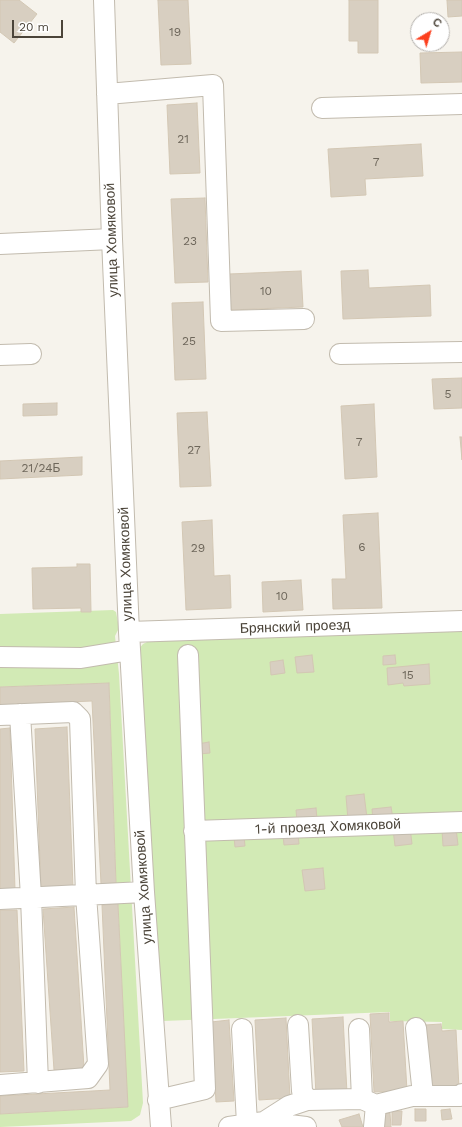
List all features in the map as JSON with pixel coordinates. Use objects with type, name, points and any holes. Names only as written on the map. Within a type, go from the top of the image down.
[{"type":"street","name":"улица Хомяковой","points":[[104,0],[112,239],[129,641],[144,892],[161,1127]]},
{"type":"street","points":[[107,94],[213,85],[220,321],[304,319]]},
{"type":"street","points":[[322,108],[462,104]]},
{"type":"street","points":[[0,244],[112,239]]},
{"type":"street","points":[[340,354],[462,352]]},
{"type":"street","points":[[0,355],[31,354]]},
{"type":"street","name":"Брянский проезд","points":[[0,656],[81,658],[129,641],[462,621]]},
{"type":"street","points":[[158,1100],[205,1089],[188,655]]},
{"type":"street","points":[[0,715],[72,712],[80,719],[86,895],[98,1064],[88,1078],[0,1086]]},
{"type":"street","points":[[20,714],[31,897],[38,1083]]},
{"type":"street","name":"1-й проезд Хомяковой","points":[[194,831],[462,822]]},
{"type":"street","points":[[0,899],[144,892]]},
{"type":"street","points":[[298,1025],[302,1091],[307,1100]]},
{"type":"street","points":[[416,1028],[423,1095]]},
{"type":"street","points":[[242,1029],[247,1124]]},
{"type":"street","points":[[359,1030],[374,1127]]},
{"type":"street","points":[[247,1124],[307,1100],[369,1102],[423,1095],[461,1098]]},
{"type":"street","points":[[247,1124],[306,1127]]},
{"type":"green space","points":[[113,610],[116,612],[119,628],[115,636],[119,674],[143,1103],[140,1115],[131,1121],[0,1127],[0,1114],[127,1107],[116,883],[109,683],[0,687],[0,614]]},
{"type":"green space","points":[[462,630],[462,1030],[442,1029],[442,1022],[390,1021],[390,1012],[163,1021],[137,651],[143,644],[153,639]]},
{"type":"building","points":[[0,0],[19,0],[37,14],[14,43],[0,32]]},
{"type":"building","points":[[158,0],[188,0],[191,64],[161,65]]},
{"type":"building","points":[[349,0],[378,0],[378,53],[358,53],[358,41],[349,41]]},
{"type":"building","points":[[447,0],[462,0],[462,16],[450,17],[450,12],[448,12]]},
{"type":"building","points":[[462,52],[462,82],[421,83],[420,53]]},
{"type":"building","points":[[197,103],[200,173],[170,174],[167,105]]},
{"type":"building","points":[[421,144],[423,176],[365,179],[366,195],[331,197],[328,149]]},
{"type":"building","points":[[205,198],[208,282],[175,283],[171,199]]},
{"type":"building","points":[[368,270],[369,288],[430,285],[431,316],[343,319],[341,271]]},
{"type":"building","points":[[301,271],[303,307],[231,310],[229,274]]},
{"type":"building","points":[[203,302],[206,379],[175,380],[172,303]]},
{"type":"building","points":[[462,378],[462,408],[434,409],[432,379]]},
{"type":"building","points":[[57,403],[57,415],[23,416],[23,404]]},
{"type":"building","points":[[374,404],[377,477],[345,479],[341,406]]},
{"type":"building","points":[[207,412],[211,486],[180,487],[177,413]]},
{"type":"building","points":[[460,437],[462,437],[462,460]]},
{"type":"building","points":[[82,457],[82,475],[0,479],[0,461]]},
{"type":"building","points":[[378,513],[382,608],[333,609],[332,579],[346,579],[343,515]]},
{"type":"building","points":[[212,520],[214,576],[230,575],[231,608],[186,610],[182,522]]},
{"type":"building","points":[[77,564],[90,564],[91,612],[81,612],[81,608],[33,609],[32,568],[77,567]]},
{"type":"building","points":[[301,580],[303,610],[263,612],[262,582]]},
{"type":"building","points":[[312,655],[314,672],[297,673],[295,657]]},
{"type":"building","points":[[395,655],[396,664],[383,665],[383,656]]},
{"type":"building","points":[[283,660],[285,673],[271,675],[270,662]]},
{"type":"building","points":[[429,664],[430,684],[404,686],[403,683],[388,685],[387,668]]},
{"type":"building","points":[[109,683],[116,883],[101,884],[92,701],[0,705],[0,687]]},
{"type":"building","points":[[67,727],[73,888],[41,890],[35,729]]},
{"type":"building","points":[[10,728],[15,890],[0,891],[0,729]]},
{"type":"building","points":[[209,742],[210,753],[199,754],[198,744]]},
{"type":"building","points":[[364,794],[367,818],[348,820],[346,796]]},
{"type":"building","points":[[391,807],[393,818],[373,820],[372,809]]},
{"type":"building","points":[[316,808],[317,819],[297,821],[296,810]]},
{"type":"building","points":[[410,827],[412,844],[395,846],[393,829]]},
{"type":"building","points":[[456,828],[458,845],[443,846],[442,830]]},
{"type":"building","points":[[298,834],[299,844],[284,845],[283,835]]},
{"type":"building","points":[[244,836],[245,846],[235,847],[234,837]]},
{"type":"building","points":[[323,868],[325,889],[305,891],[302,870]]},
{"type":"building","points":[[118,904],[128,1107],[0,1114],[0,1096],[110,1090],[102,905]]},
{"type":"building","points":[[74,907],[84,1068],[54,1070],[43,909]]},
{"type":"building","points":[[0,910],[17,910],[24,1071],[0,1072]]},
{"type":"building","points":[[389,1013],[389,1022],[403,1021],[407,1091],[374,1092],[370,1014]]},
{"type":"building","points":[[343,1017],[347,1093],[316,1095],[312,1019]]},
{"type":"building","points":[[286,1018],[290,1098],[259,1100],[255,1020]]},
{"type":"building","points":[[229,1020],[234,1101],[216,1102],[211,1022]]},
{"type":"building","points":[[441,1024],[442,1031],[456,1030],[459,1088],[429,1089],[425,1025]]},
{"type":"building","points":[[415,1109],[426,1109],[426,1121],[415,1121]]},
{"type":"building","points":[[450,1109],[452,1119],[442,1120],[441,1110]]},
{"type":"building","points":[[392,1111],[402,1111],[401,1125],[392,1125]]},
{"type":"building","points":[[383,1113],[390,1113],[391,1127],[384,1127]]},
{"type":"building","points":[[359,1114],[363,1127],[342,1127],[339,1120]]}]
